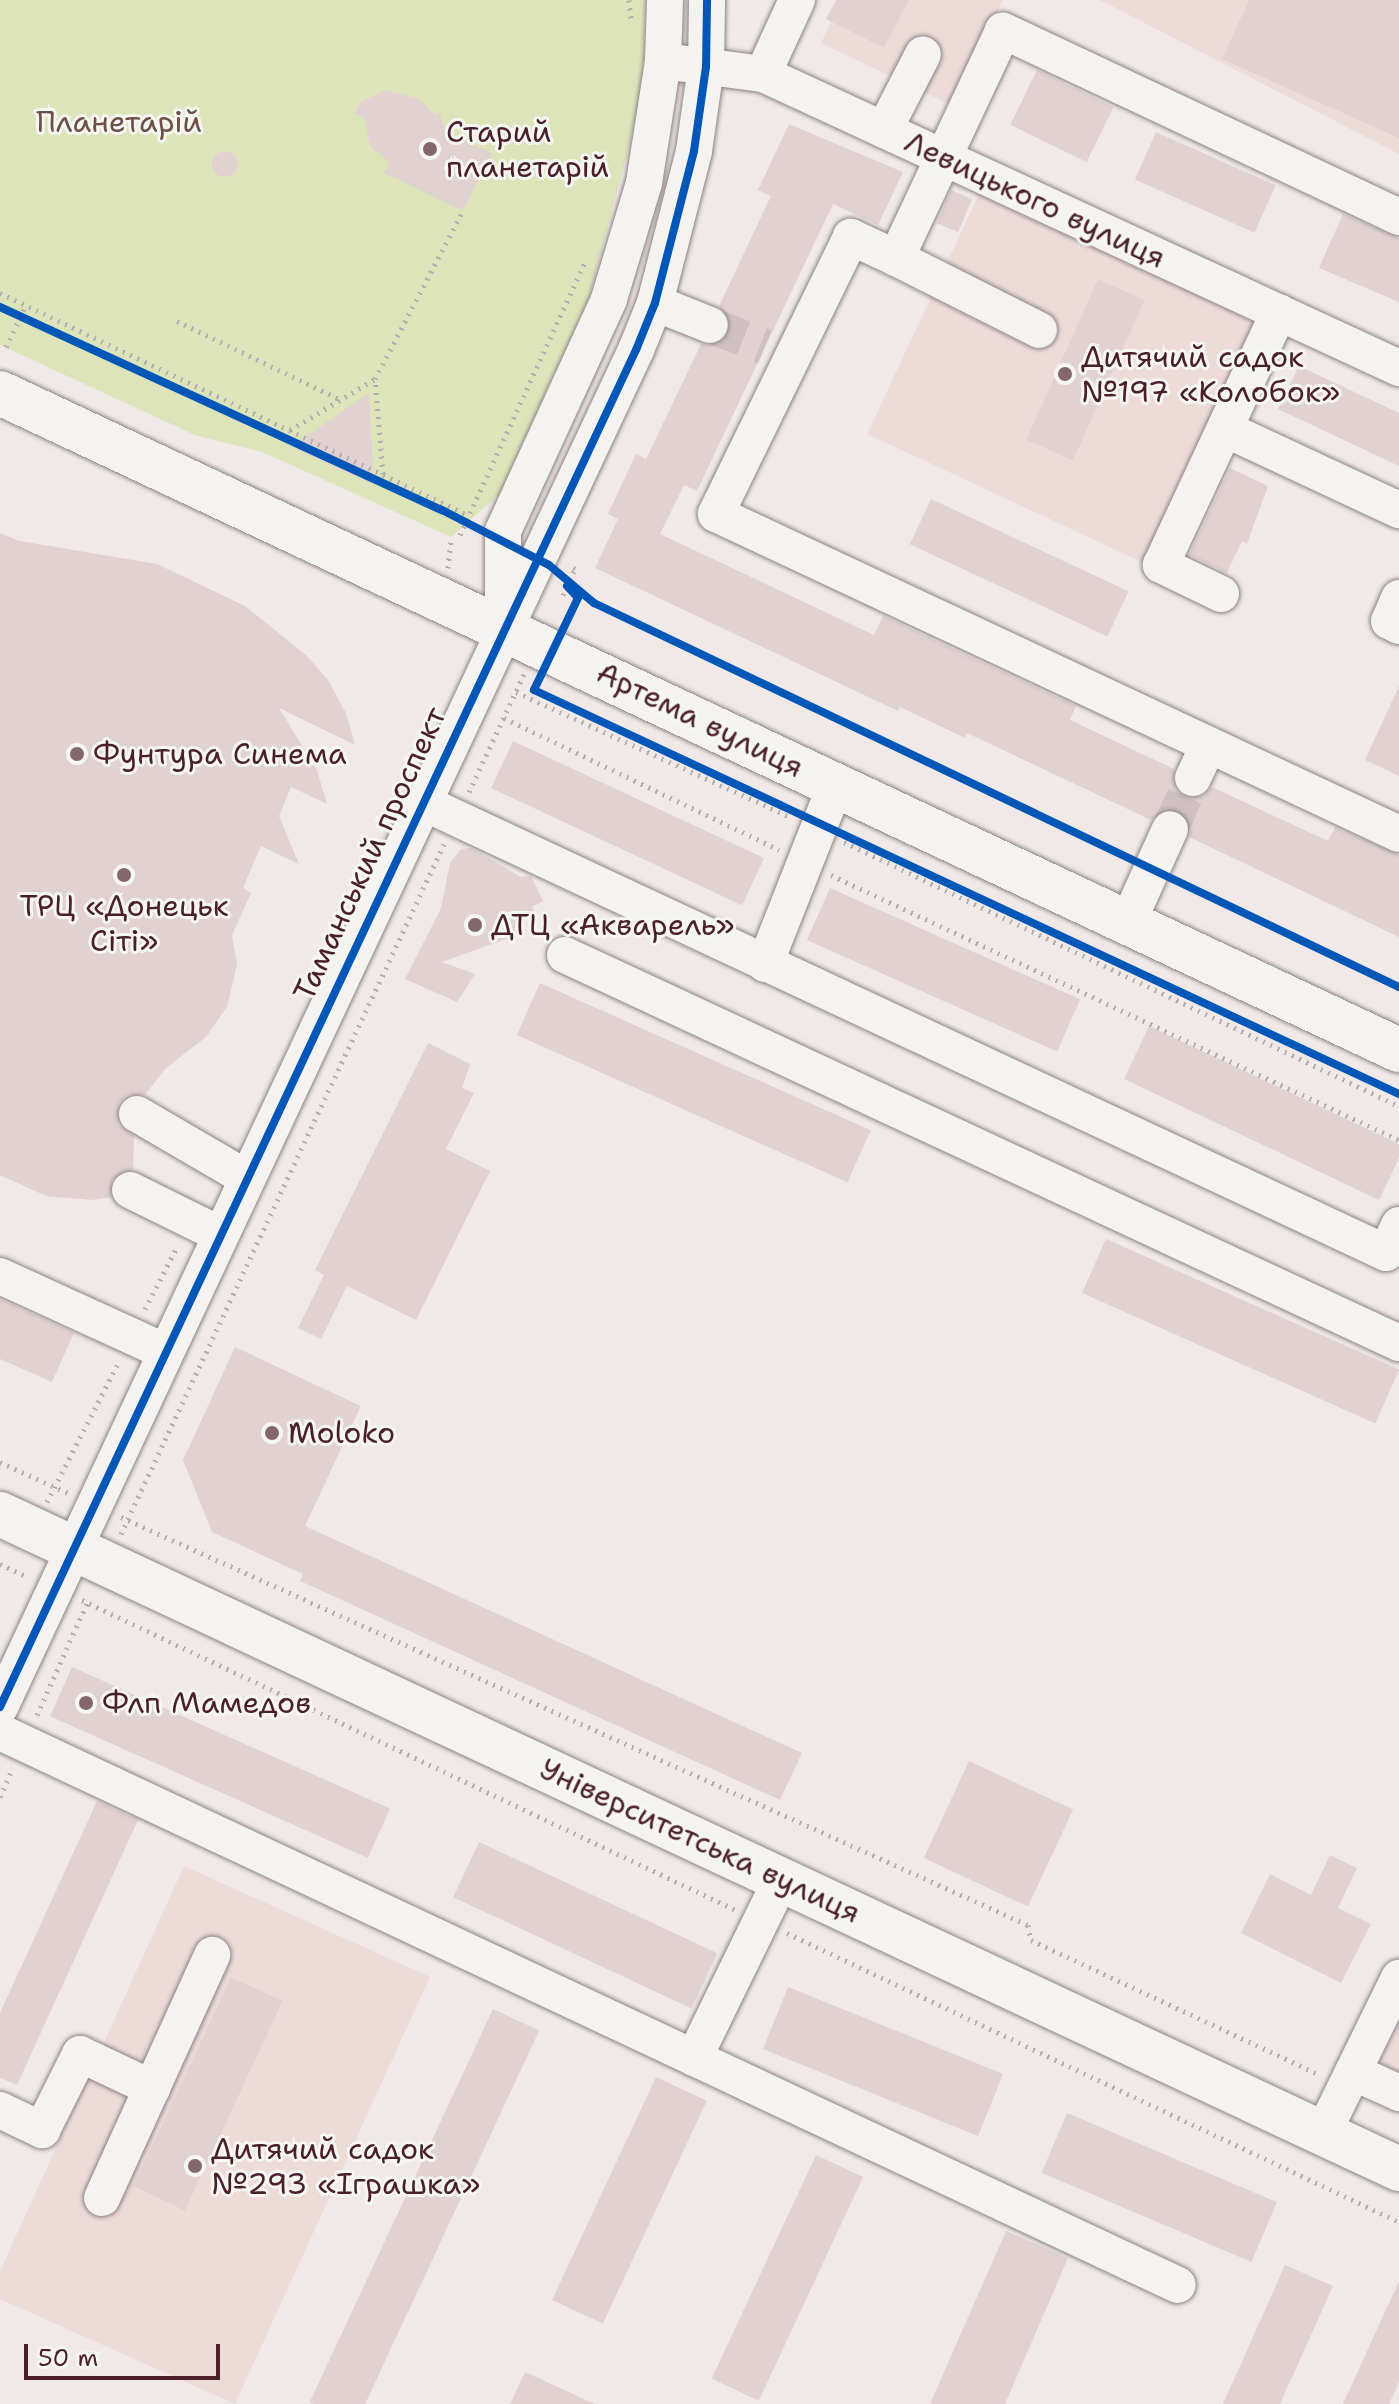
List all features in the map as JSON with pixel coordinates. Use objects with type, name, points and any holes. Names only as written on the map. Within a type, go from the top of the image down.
[{"type":"main road","name":"Артема вулиця","points":[[0,393],[503,627],[540,660],[819,826],[1127,924],[1399,1050]]},
{"type":"main road","name":"Університетська вулиця","points":[[16,1522],[1399,2169]]},
{"type":"street","name":"Таманський проспект","points":[[503,627],[503,545],[514,502],[575,377],[619,270],[647,170],[663,61],[665,0]]},
{"type":"street","name":"Таманський проспект","points":[[0,1706],[53,1588],[89,1556],[92,1504],[164,1351],[205,1227],[245,1177],[655,303],[685,193],[706,67],[707,0]]},
{"type":"street","points":[[763,74],[797,0]]},
{"type":"street","points":[[896,258],[1003,31],[1399,217]]},
{"type":"street","points":[[884,130],[923,54]]},
{"type":"street","name":"Левицького вулиця","points":[[663,61],[763,74],[1399,368]]},
{"type":"street","points":[[1039,330],[851,237],[779,352],[716,514],[1200,762],[1399,834]]},
{"type":"street","points":[[655,303],[710,325]]},
{"type":"street","points":[[1221,594],[1161,565],[1279,312]]},
{"type":"street","points":[[1225,429],[1399,510]]},
{"type":"street","points":[[1399,598],[1389,621],[1399,626]]},
{"type":"street","points":[[422,802],[765,964],[1395,1246]]},
{"type":"street","points":[[765,964],[819,826]]},
{"type":"street","points":[[1127,924],[1170,829]]},
{"type":"street","points":[[565,955],[1399,1343]]},
{"type":"street","points":[[137,1114],[245,1177]]},
{"type":"street","points":[[130,1190],[205,1227]]},
{"type":"street","points":[[0,1276],[164,1351]]},
{"type":"street","points":[[12,1737],[1178,2285]]},
{"type":"street","points":[[694,2058],[781,1880]]},
{"type":"street","points":[[102,2198],[212,1955]]},
{"type":"street","points":[[1323,2133],[1399,1978]]},
{"type":"street","points":[[0,2110],[42,2130],[80,2054],[152,2088]]},
{"type":"street","points":[[1350,2080],[1399,2093]]},
{"type":"path","points":[[629,0],[631,22]]},
{"type":"path","points":[[290,431],[375,379],[463,211]]},
{"type":"path","points":[[464,525],[587,260]]},
{"type":"path","points":[[0,293],[383,475],[464,525]]},
{"type":"path","points":[[6,347],[26,305]]},
{"type":"path","points":[[10,312],[503,545]]},
{"type":"path","points":[[177,321],[341,400]]},
{"type":"path","points":[[375,379],[383,475]]},
{"type":"path","points":[[464,525],[476,518]]},
{"type":"path","points":[[536,562],[566,588],[578,593]]},
{"type":"path","points":[[566,588],[575,569]]},
{"type":"path","points":[[0,1797],[12,1737],[88,1602],[89,1556],[127,1520],[516,692],[540,660]]},
{"type":"path","points":[[540,660],[534,690],[1399,1106]]},
{"type":"path","points":[[516,692],[819,826],[1399,1094]]},
{"type":"path","points":[[504,718],[819,826],[1399,1140]]},
{"type":"path","points":[[10,1569],[16,1522],[55,1488],[131,1336],[205,1227]]},
{"type":"path","points":[[0,1462],[1028,1925],[1031,1940],[1350,2080]]},
{"type":"path","points":[[0,1564],[88,1602],[1399,2222]]},
{"type":"shaded area","points":[[842,0],[1003,0],[951,105],[821,43]]},
{"type":"shaded area","points":[[1100,0],[1399,0],[1399,154]]},
{"type":"shaded area","name":"Дитячий садок №197 «Колобок»","points":[[980,192],[1262,323],[1149,565],[867,434]]},
{"type":"shaded area","name":"Дитячий садок №293 «Іграшка»","points":[[184,1866],[430,1977],[235,2404],[0,2299],[0,2271]]},
{"type":"shaded area","points":[[1399,2022],[1399,2076],[1378,2066]]},
{"type":"green space","name":"Планетарій","points":[[0,0],[646,0],[642,98],[588,301],[500,494],[451,537],[262,452],[197,436],[0,345]]},
{"type":"building","points":[[836,0],[909,0],[884,48],[826,19]]},
{"type":"building","points":[[1249,0],[1399,0],[1399,138],[1222,59]]},
{"type":"building","points":[[1037,70],[1113,107],[1087,162],[1010,125]]},
{"type":"building","name":"Старий планетарій","points":[[385,90],[419,99],[435,115],[440,113],[445,132],[492,153],[463,211],[384,173],[389,162],[370,146],[364,118],[354,113],[361,102]]},
{"type":"building","points":[[789,124],[903,172],[878,225],[833,204],[697,491],[684,485],[660,534],[874,635],[883,616],[1076,706],[1070,720],[1174,769],[1175,789],[1185,797],[1204,796],[1212,787],[1328,841],[1335,827],[1399,855],[1399,937],[1189,837],[1191,826],[1179,810],[1167,808],[1151,820],[967,733],[965,738],[900,707],[898,711],[595,568],[618,519],[608,514],[636,454],[646,459],[701,344],[714,346],[729,333],[731,321],[719,306],[771,196],[758,190]]},
{"type":"building","points":[[1156,132],[1276,185],[1255,233],[1135,180]]},
{"type":"building","points":[[225,151],[234,155],[238,164],[234,173],[225,177],[216,173],[212,164],[216,155]]},
{"type":"building","points":[[951,190],[972,199],[958,232],[937,223]]},
{"type":"building","points":[[1343,214],[1399,238],[1399,302],[1319,268]]},
{"type":"building","points":[[1098,279],[1145,300],[1073,461],[1026,440]]},
{"type":"building","points":[[1299,366],[1399,413],[1399,466],[1278,409]]},
{"type":"building","points":[[369,393],[374,485],[291,447]]},
{"type":"building","points":[[1230,468],[1268,486],[1247,544],[1242,541],[1227,573],[1189,555]]},
{"type":"building","points":[[931,499],[1129,591],[1107,636],[910,544]]},
{"type":"building","name":"ТРЦ «Донецьк Сіті»","points":[[0,533],[20,541],[157,564],[245,606],[306,655],[328,680],[346,713],[355,745],[279,708],[317,770],[327,804],[291,787],[279,816],[299,864],[261,846],[243,888],[251,893],[232,935],[237,964],[227,1007],[206,1037],[165,1069],[145,1095],[127,1095],[119,1103],[118,1124],[134,1136],[133,1170],[112,1180],[111,1197],[92,1200],[46,1196],[0,1175]]},
{"type":"building","points":[[1399,686],[1399,776],[1365,760]]},
{"type":"building","points":[[513,741],[764,858],[742,905],[491,788]]},
{"type":"building","name":"ДТЦ «Акварель»","points":[[471,848],[521,877],[531,876],[543,901],[532,907],[535,913],[522,921],[517,935],[442,962],[475,974],[457,1002],[405,979],[441,908],[450,863],[461,849]]},
{"type":"building","points":[[830,888],[1080,999],[1057,1052],[807,940]]},
{"type":"building","points":[[540,983],[871,1130],[848,1182],[517,1035]]},
{"type":"building","points":[[1149,1026],[1399,1144],[1399,1158],[1379,1200],[1124,1079]]},
{"type":"building","points":[[428,1043],[470,1064],[462,1088],[474,1093],[446,1149],[490,1171],[416,1320],[347,1286],[321,1339],[298,1328],[324,1275],[315,1270]]},
{"type":"building","points":[[1106,1239],[1399,1369],[1375,1423],[1082,1293]]},
{"type":"building","points":[[0,1299],[74,1333],[52,1382],[0,1359]]},
{"type":"building","points":[[235,1347],[361,1406],[305,1526],[802,1753],[780,1800],[300,1581],[303,1574],[212,1532],[183,1460]]},
{"type":"building","points":[[72,1667],[390,1809],[368,1858],[50,1716]]},
{"type":"building","points":[[969,1761],[1073,1810],[1028,1907],[924,1858]]},
{"type":"building","points":[[97,1801],[138,1820],[17,2085],[0,2078],[0,2013]]},
{"type":"building","points":[[479,1842],[717,1953],[692,2008],[453,1897]]},
{"type":"building","points":[[1330,1855],[1357,1868],[1338,1908],[1371,1924],[1341,1983],[1241,1933],[1270,1874],[1311,1895]]},
{"type":"building","points":[[231,1977],[283,2001],[185,2210],[133,2186]]},
{"type":"building","points":[[788,1987],[1003,2074],[978,2136],[763,2049]]},
{"type":"building","points":[[493,2009],[539,2031],[365,2404],[310,2402]]},
{"type":"building","points":[[656,2077],[707,2101],[603,2324],[552,2300]]},
{"type":"building","points":[[1067,2113],[1277,2202],[1251,2262],[1042,2173]]},
{"type":"building","points":[[816,2155],[863,2177],[759,2401],[712,2379]]},
{"type":"building","points":[[1006,2231],[1068,2258],[1005,2404],[930,2404]]},
{"type":"building","points":[[1285,2265],[1333,2286],[1280,2404],[1223,2404]]},
{"type":"building","points":[[1399,2281],[1399,2382],[1389,2404],[1343,2404]]},
{"type":"building","points":[[525,2372],[595,2404],[510,2404]]},
{"type":"tunnel","points":[[710,325],[765,347]]},
{"type":"tunnel","points":[[1170,829],[1193,778]]},
{"type":"cycle path","points":[[0,1707],[636,350],[655,303],[694,151],[706,67],[707,0]]},
{"type":"cycle path","points":[[0,307],[442,510],[549,565],[594,603],[1399,987]]},
{"type":"cycle path","points":[[567,586],[578,598],[534,690],[1399,1094]]},
{"type":"place","name":"Старий планетарій","points":[[430,149]]},
{"type":"place","name":"Дитячий садок №197 «Колобок»","points":[[1065,374]]},
{"type":"place","name":"Фунтура Синема","points":[[77,754]]},
{"type":"place","name":"ТРЦ «Донецьк Сіті»","points":[[124,875]]},
{"type":"place","name":"ДТЦ «Акварель»","points":[[475,925]]},
{"type":"place","name":"Moloko","points":[[272,1433]]},
{"type":"place","name":"Флп Мамедов","points":[[86,1703]]},
{"type":"place","name":"Дитячий садок №293 «Іграшка»","points":[[195,2166]]}]
